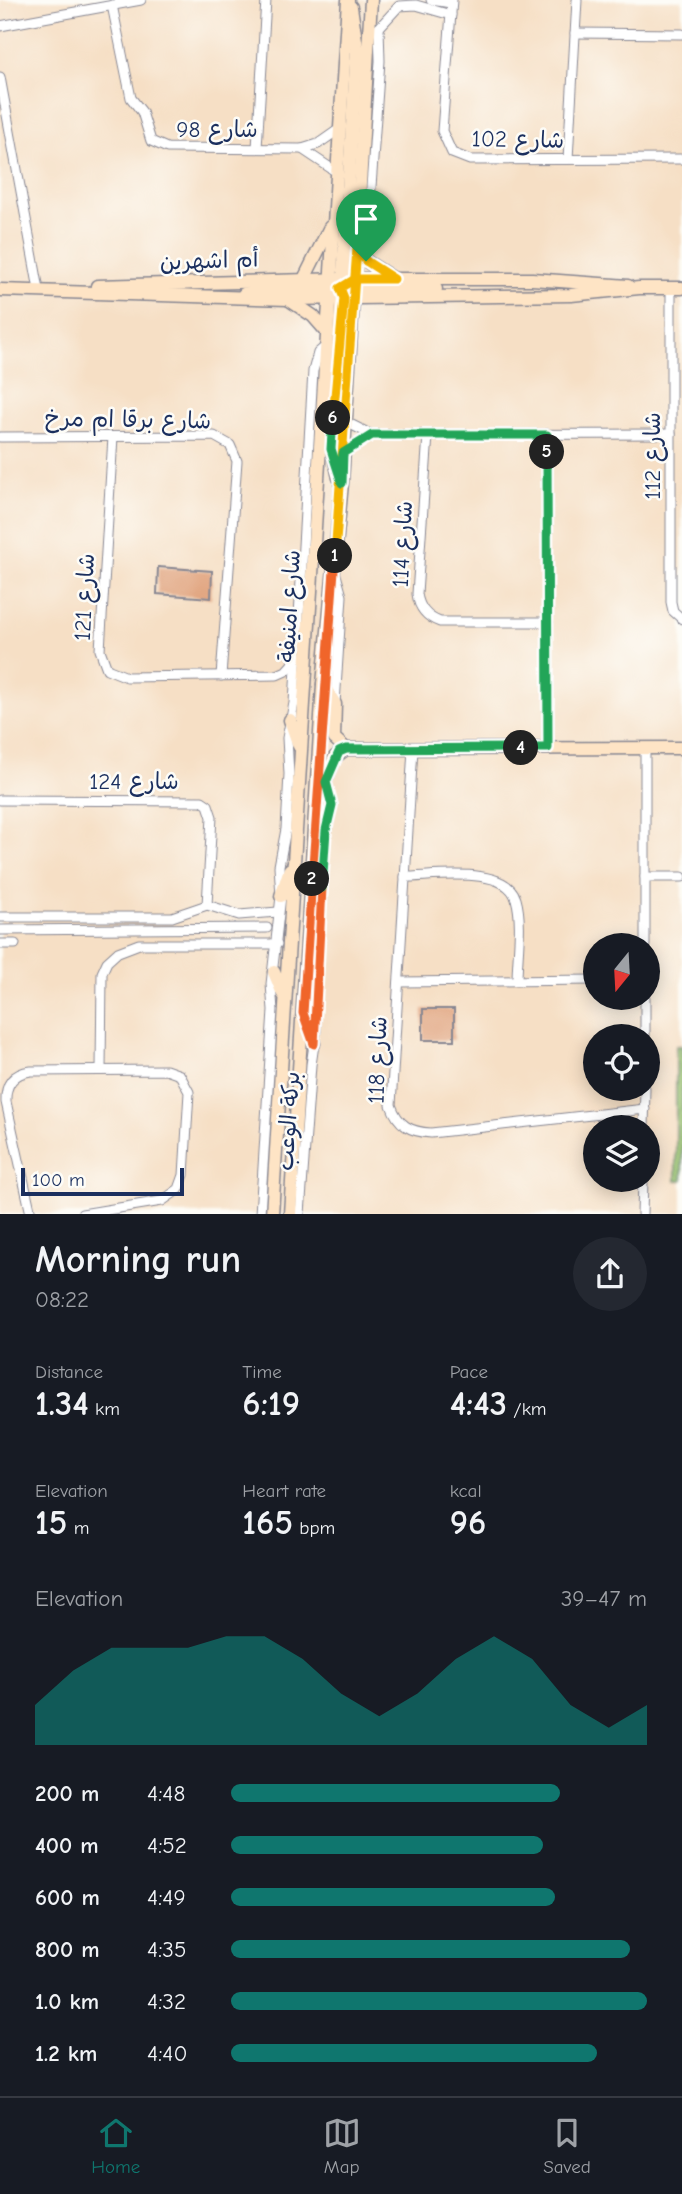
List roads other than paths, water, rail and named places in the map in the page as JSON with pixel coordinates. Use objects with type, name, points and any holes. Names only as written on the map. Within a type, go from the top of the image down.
[{"type":"street","points":[[0,26],[141,0]]},
{"type":"street","points":[[257,148],[266,0]]},
{"type":"street","points":[[342,483],[335,467],[331,440],[357,47],[355,22],[348,0]]},
{"type":"street","name":"شارع امنيفة","points":[[290,1214],[324,684],[342,483],[343,288],[333,220],[348,0]]},
{"type":"street","name":"شارع امنيفة","points":[[272,1214],[301,755],[300,652],[327,332],[357,248],[371,0]]},
{"type":"street","name":"شارع 102","points":[[431,0],[452,1],[442,131],[448,148],[457,156],[470,160],[682,159]]},
{"type":"street","points":[[568,159],[577,0]]},
{"type":"street","name":"شارع 98","points":[[112,5],[131,98],[142,112],[151,141],[167,148],[302,149],[318,144],[338,130]]},
{"type":"street","points":[[369,40],[399,6],[416,5],[450,15]]},
{"type":"street","points":[[358,222],[368,210],[370,201],[380,68],[379,28]]},
{"type":"street","points":[[575,33],[682,34]]},
{"type":"street","points":[[0,77],[39,290]]},
{"type":"street","points":[[302,149],[335,171]]},
{"type":"street","points":[[304,279],[333,220]]},
{"type":"street","points":[[357,248],[366,261],[394,279]]},
{"type":"street","name":"أم اشهرين","points":[[65,290],[116,285],[304,279],[343,288]]},
{"type":"street","points":[[343,288],[394,279],[570,281],[639,288],[677,288]]},
{"type":"street","points":[[234,298],[259,290],[446,289],[481,281]]},
{"type":"street","points":[[343,288],[588,295],[639,288]]},
{"type":"street","name":"أم اشهرين","points":[[0,290],[288,299],[343,288]]},
{"type":"street","name":"شارع 112","points":[[677,288],[671,434],[671,602],[673,611],[682,619]]},
{"type":"street","points":[[288,299],[313,316],[327,332]]},
{"type":"street","points":[[344,421],[372,435],[671,434]]},
{"type":"street","points":[[343,453],[372,435]]},
{"type":"street","name":"شارع 114","points":[[428,435],[417,594],[420,606],[428,616],[440,622],[548,622]]},
{"type":"street","points":[[547,435],[548,748]]},
{"type":"street","name":"شارع برقا ام مرخ","points":[[0,437],[214,436],[225,441],[233,450],[237,461],[221,676]]},
{"type":"street","name":"شارع 121","points":[[113,437],[101,660],[107,669],[122,677],[277,675]]},
{"type":"street","points":[[331,765],[342,596],[334,567]]},
{"type":"street","points":[[294,693],[277,675],[286,671],[300,652]]},
{"type":"street","points":[[281,896],[278,875],[286,829],[290,720],[300,652]]},
{"type":"street","points":[[324,684],[335,704]]},
{"type":"street","points":[[290,720],[301,755]]},
{"type":"street","points":[[332,734],[335,741],[346,749]]},
{"type":"street","points":[[645,748],[645,933]]},
{"type":"street","points":[[316,799],[337,754],[346,749],[682,748]]},
{"type":"street","name":"شارع 118","points":[[413,749],[391,1105],[395,1116],[409,1129],[430,1133],[645,1109]]},
{"type":"street","name":"بركة الوعب","points":[[300,1214],[314,1044],[325,835],[332,805],[326,782]]},
{"type":"street","name":"شارع 124","points":[[0,800],[202,801],[208,805],[212,817],[207,905]]},
{"type":"street","points":[[260,1214],[278,912],[295,856]]},
{"type":"street","points":[[405,877],[488,877],[505,882],[515,896],[517,905],[517,981]]},
{"type":"street","points":[[645,877],[682,877]]},
{"type":"street","points":[[0,917],[172,917],[207,905],[239,915],[278,912]]},
{"type":"street","points":[[0,930],[267,928]]},
{"type":"street","points":[[101,1070],[102,973],[107,962],[118,952],[147,943],[277,944]]},
{"type":"street","points":[[0,944],[15,944]]},
{"type":"street","points":[[274,972],[285,999]]},
{"type":"street","points":[[399,982],[583,980]]},
{"type":"street","points":[[303,1013],[314,1044]]},
{"type":"street","points":[[32,1214],[6,1102],[8,1085],[15,1076],[25,1071],[166,1070],[184,1078],[189,1092],[183,1180],[179,1189],[167,1199],[82,1214]]},
{"type":"street","points":[[645,1101],[645,1115]]},
{"type":"street","points":[[642,1214],[643,1192]]}]
